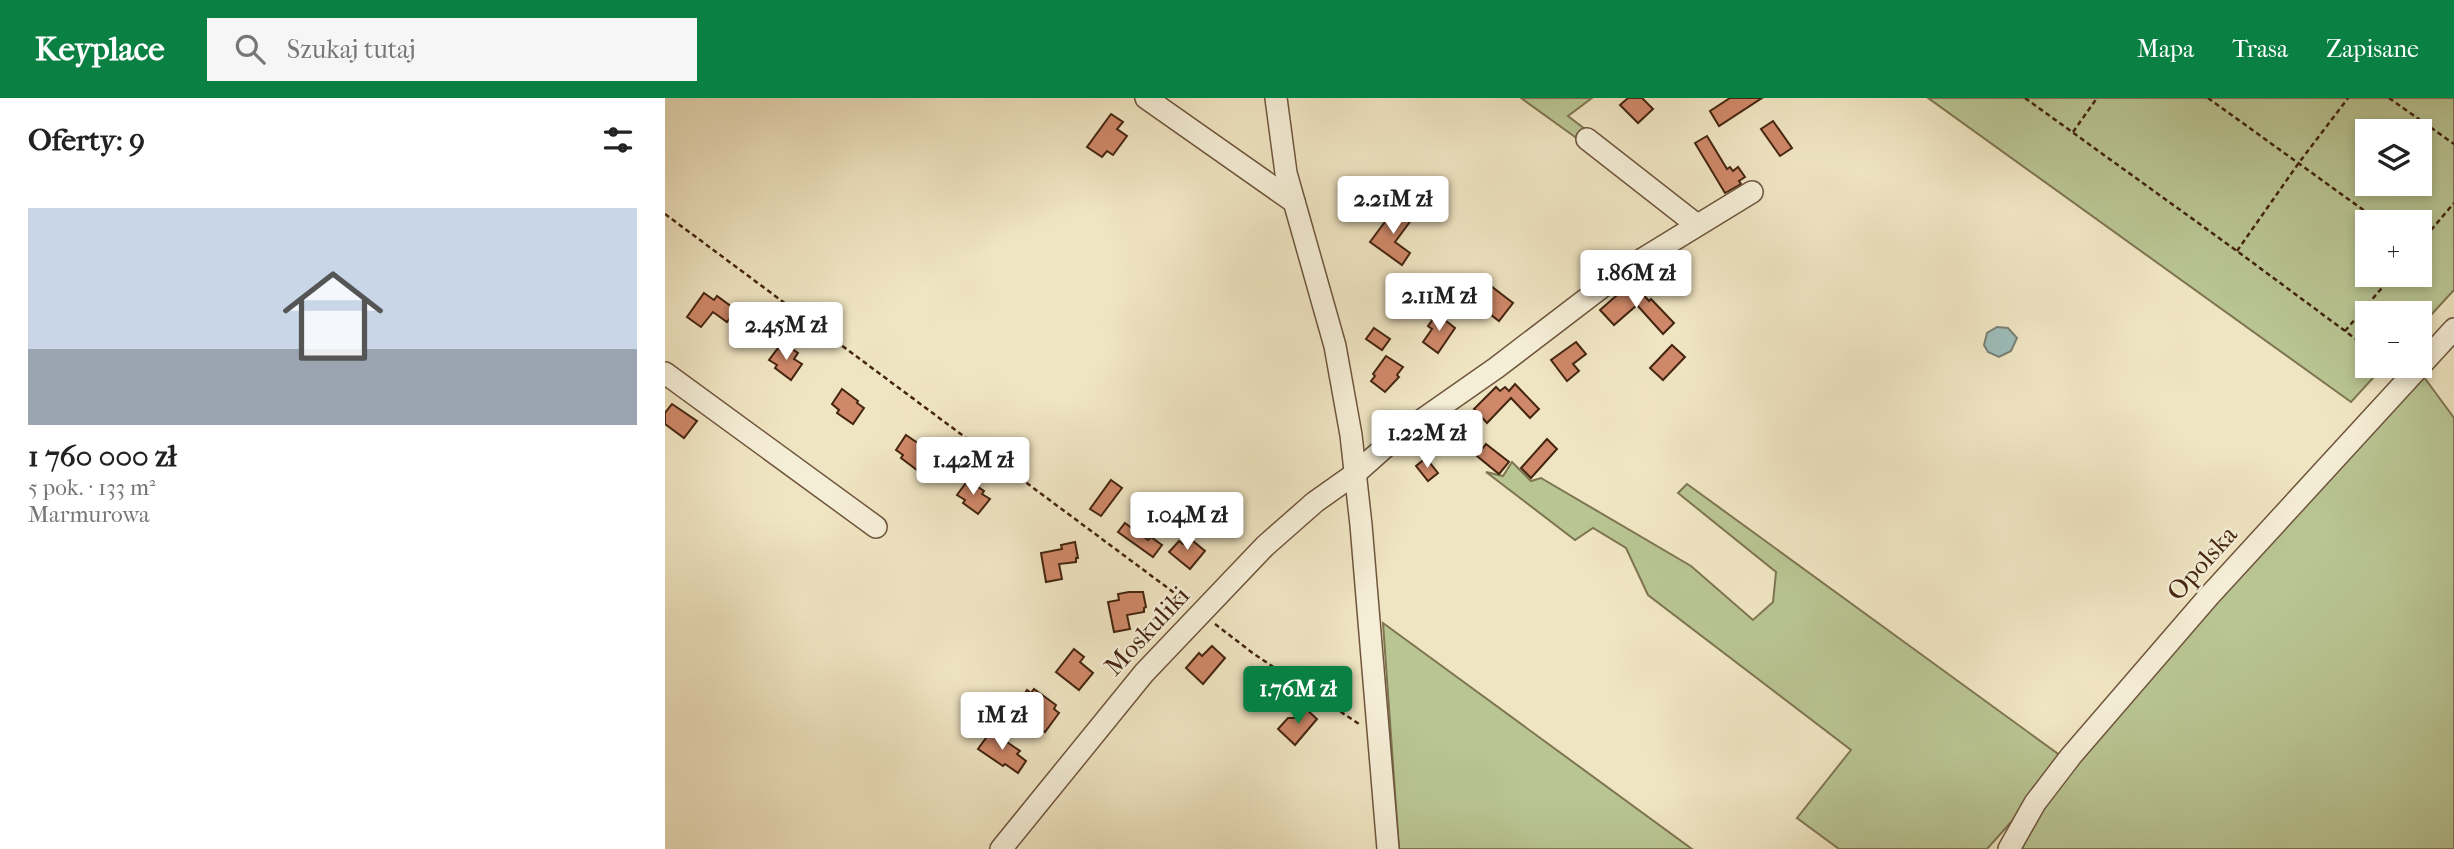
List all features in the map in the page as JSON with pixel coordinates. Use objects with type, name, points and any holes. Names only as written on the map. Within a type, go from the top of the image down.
[{"type":"street","points":[[1146,98],[1294,202]]},
{"type":"street","points":[[1276,98],[1286,173],[1335,346],[1356,473],[1388,849]]},
{"type":"street","points":[[1587,139],[1697,225]]},
{"type":"street","name":"Moskuliki","points":[[1001,849],[1144,673],[1265,546],[1315,502],[1356,473],[1393,440],[1496,368],[1623,271],[1752,192]]},
{"type":"street","name":"Opolska","points":[[2009,849],[2035,803],[2071,756],[2209,596],[2454,329]]},
{"type":"street","points":[[665,373],[876,527]]},
{"type":"path","points":[[2025,98],[2355,338]]},
{"type":"path","points":[[2073,132],[2097,98]]},
{"type":"path","points":[[2208,98],[2363,210]]},
{"type":"path","points":[[2237,251],[2348,98]]},
{"type":"path","points":[[2389,98],[2454,144]]},
{"type":"path","points":[[2432,229],[2454,203]]},
{"type":"path","points":[[665,214],[1254,654],[1378,736]]},
{"type":"path","points":[[2345,331],[2383,287]]},
{"type":"green space","points":[[1521,98],[1592,98],[1568,116],[1590,133],[1582,142]]},
{"type":"green space","points":[[1928,98],[2454,98],[2454,290],[2432,314],[2432,301],[2355,301],[2355,378],[2373,378],[2351,402]]},
{"type":"green space","points":[[2416,378],[2425,378],[2454,418],[2454,849],[2016,849],[2045,800],[2316,487]]},
{"type":"green space","points":[[1512,462],[1531,481],[1541,478],[1691,566],[1753,620],[1773,602],[1776,572],[1678,493],[1687,484],[2061,756],[2012,821],[1987,849],[1839,849],[1797,818],[1851,750],[1648,595],[1626,548],[1593,528],[1575,540],[1486,472],[1503,476]]},
{"type":"green space","points":[[1383,623],[1692,849],[1399,849]]},
{"type":"water","points":[[1997,327],[2008,328],[2017,338],[2011,351],[1999,357],[1988,352],[1984,345],[1987,333]]},
{"type":"building","points":[[1628,98],[1642,98],[1653,109],[1638,123],[1620,105]]},
{"type":"building","points":[[1730,98],[1762,98],[1719,126],[1710,111]]},
{"type":"building","points":[[1111,114],[1123,122],[1117,129],[1127,136],[1113,155],[1107,151],[1102,157],[1087,147]]},
{"type":"building","points":[[1773,121],[1792,148],[1780,156],[1761,129]]},
{"type":"building","points":[[1707,136],[1727,169],[1730,167],[1733,171],[1738,167],[1745,177],[1739,181],[1741,184],[1725,193],[1695,143]]},
{"type":"building","points":[[1396,207],[1412,219],[1395,242],[1410,253],[1402,265],[1370,242]]},
{"type":"building","points":[[1491,286],[1513,303],[1499,321],[1477,304]]},
{"type":"building","points":[[1624,289],[1633,300],[1641,292],[1674,323],[1663,334],[1637,305],[1614,325],[1600,310]]},
{"type":"building","points":[[704,293],[714,300],[717,296],[736,310],[727,322],[713,312],[701,327],[687,317]]},
{"type":"building","points":[[1437,314],[1455,328],[1438,353],[1423,342],[1432,329],[1428,326]]},
{"type":"building","points":[[1374,328],[1390,339],[1382,350],[1366,339]]},
{"type":"building","points":[[1576,342],[1586,354],[1573,364],[1579,371],[1567,381],[1551,360]]},
{"type":"building","points":[[1672,345],[1685,357],[1663,380],[1650,368]]},
{"type":"building","points":[[788,346],[798,353],[794,359],[802,364],[791,380],[769,360],[778,348],[784,352]]},
{"type":"building","points":[[1386,356],[1403,367],[1397,375],[1399,377],[1385,392],[1371,381]]},
{"type":"building","points":[[1515,384],[1539,409],[1530,418],[1511,398],[1487,423],[1474,409],[1496,387],[1500,391],[1505,387],[1509,391]]},
{"type":"building","points":[[842,389],[864,408],[853,424],[837,413],[839,410],[832,404]]},
{"type":"building","points":[[672,404],[697,421],[684,438],[665,424],[665,413]]},
{"type":"building","points":[[906,435],[922,446],[921,449],[928,454],[917,470],[901,458],[903,455],[896,450]]},
{"type":"building","points":[[1547,439],[1557,449],[1531,478],[1521,468]]},
{"type":"building","points":[[1486,444],[1509,462],[1499,474],[1477,456]]},
{"type":"building","points":[[1426,458],[1438,473],[1428,481],[1416,466]]},
{"type":"building","points":[[968,480],[984,491],[982,494],[990,499],[978,514],[957,495]]},
{"type":"building","points":[[1111,480],[1122,488],[1101,516],[1090,509]]},
{"type":"building","points":[[1125,523],[1148,540],[1151,537],[1162,545],[1153,557],[1118,532]]},
{"type":"building","points":[[1188,537],[1205,551],[1190,569],[1169,552],[1179,541],[1183,544]]},
{"type":"building","points":[[1075,542],[1078,558],[1076,562],[1059,564],[1062,579],[1046,582],[1041,553],[1062,549],[1061,545]]},
{"type":"building","points":[[1143,592],[1146,607],[1144,612],[1127,615],[1130,629],[1114,632],[1108,602],[1119,600],[1118,594]]},
{"type":"building","points":[[1212,646],[1225,658],[1203,684],[1186,668],[1199,653],[1202,656]]},
{"type":"building","points":[[1074,649],[1084,657],[1080,662],[1093,673],[1079,690],[1056,672]]},
{"type":"building","points":[[1034,689],[1056,705],[1054,709],[1059,713],[1045,732],[1017,711],[1027,690],[1031,693]]},
{"type":"building","points":[[1304,707],[1317,719],[1295,745],[1278,729]]},
{"type":"building","points":[[991,731],[1020,751],[1017,754],[1026,761],[1018,773],[978,749]]}]
